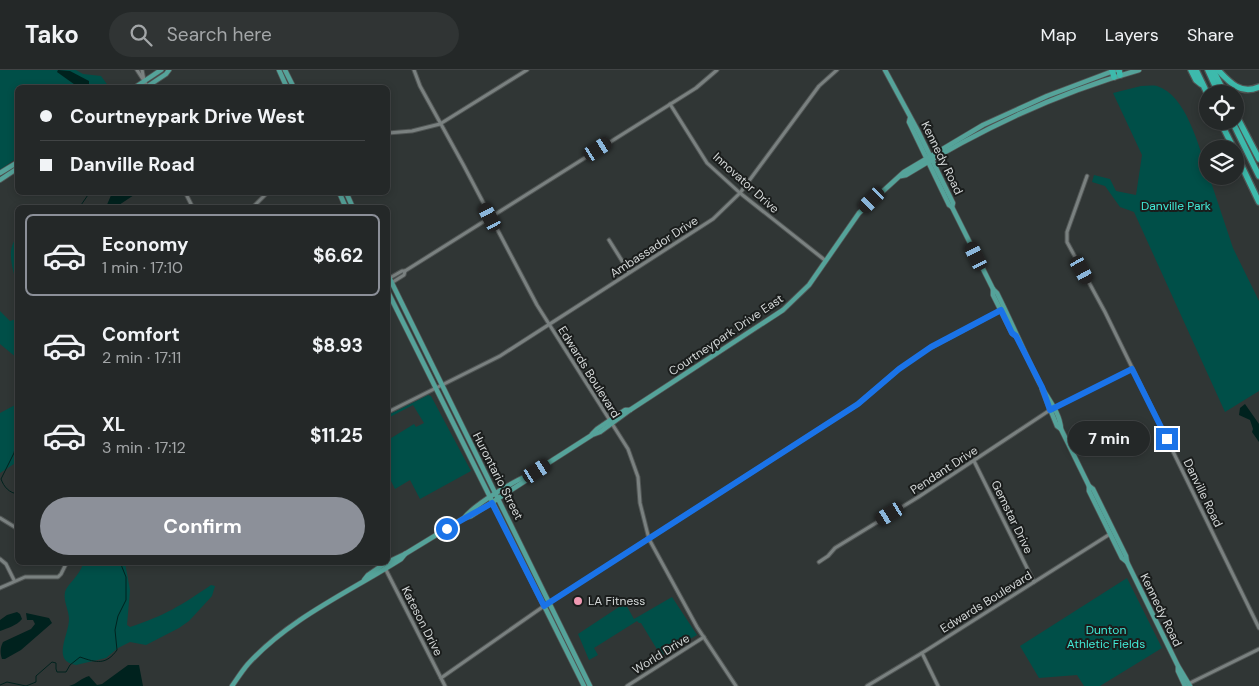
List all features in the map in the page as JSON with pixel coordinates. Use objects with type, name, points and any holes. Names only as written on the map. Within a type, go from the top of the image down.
[{"type":"highway","points":[[1191,70],[1196,80],[1202,85]]},
{"type":"highway","points":[[1196,70],[1203,85]]},
{"type":"highway","points":[[1208,70],[1215,85]]},
{"type":"highway","points":[[1213,70],[1220,85]]},
{"type":"highway","points":[[1218,70],[1230,83],[1238,88],[1248,90],[1259,87]]},
{"type":"highway","points":[[1236,130],[1259,176]]},
{"type":"highway","points":[[1244,130],[1259,159]]},
{"type":"highway","points":[[1244,171],[1259,202]]},
{"type":"main road","points":[[139,85],[161,70]]},
{"type":"main road","points":[[150,85],[169,70]]},
{"type":"main road","points":[[279,70],[286,85]]},
{"type":"main road","points":[[285,70],[292,85]]},
{"type":"main road","name":"Kennedy Road","points":[[885,70],[910,118],[909,122],[929,159],[949,205],[952,207],[1002,309],[1016,331],[1016,336],[1046,392],[1057,426],[1061,429],[1089,486],[1089,491],[1112,533],[1122,558],[1127,562],[1178,666],[1178,671],[1187,686]]},
{"type":"main road","name":"Courtneypark Drive East","points":[[390,562],[406,554],[464,518],[471,516],[497,496],[525,481],[530,475],[592,435],[600,432],[610,423],[774,317],[809,285],[859,213],[904,172],[929,159],[983,125],[1047,96],[1116,72],[1139,70]]},
{"type":"main road","points":[[0,173],[15,164]]},
{"type":"main road","points":[[0,180],[15,170]]},
{"type":"main road","name":"Hurontario Street","points":[[390,282],[590,686]]},
{"type":"main road","name":"Hurontario Street","points":[[390,296],[584,686]]},
{"type":"main road","name":"Courtneypark Drive East","points":[[232,686],[246,665],[279,636],[308,615],[364,580],[370,579],[384,565]]},
{"type":"street","points":[[137,70],[145,81]]},
{"type":"street","points":[[142,70],[146,85]]},
{"type":"street","name":"Edwards Boulevard","points":[[414,70],[420,86],[440,124],[549,325],[628,449],[638,477],[640,503],[649,539],[679,596],[736,686]]},
{"type":"street","points":[[390,134],[412,131],[440,124],[527,70]]},
{"type":"street","points":[[390,280],[404,275],[405,271],[696,88],[717,70]]},
{"type":"street","name":"Ambassador Drive","points":[[390,411],[500,356],[709,222],[740,193],[818,86],[837,70]]},
{"type":"street","name":"Innovator Drive","points":[[670,104],[707,163],[740,193],[826,261]]},
{"type":"street","name":"Danville Road","points":[[1087,176],[1066,232],[1067,242],[1105,312],[1259,628]]},
{"type":"street","points":[[255,205],[265,195]]},
{"type":"street","points":[[609,240],[629,272]]},
{"type":"street","points":[[441,678],[544,606],[858,404],[899,369],[931,347],[1002,309]]},
{"type":"street","name":"Pendant Drive","points":[[818,562],[840,545],[920,496],[1052,409],[1132,369]]},
{"type":"street","name":"Gemstar Drive","points":[[974,460],[1034,582]]},
{"type":"street","points":[[0,518],[15,527]]},
{"type":"street","name":"Edwards Boulevard","points":[[867,686],[1112,533]]},
{"type":"street","points":[[0,559],[6,564],[14,580]]},
{"type":"street","points":[[0,588],[14,580],[25,577],[58,577],[66,565]]},
{"type":"street","name":"Kateson Drive","points":[[385,565],[445,686]]},
{"type":"street","name":"World Drive","points":[[627,686],[704,637]]},
{"type":"street","points":[[1187,686],[1259,649]]},
{"type":"street","points":[[922,653],[938,686]]},
{"type":"green space","points":[[0,70],[76,70],[83,74],[101,76],[108,85],[15,85],[15,159],[0,170]]},
{"type":"green space","name":"Danville Park","points":[[1141,86],[1157,86],[1167,91],[1176,100],[1190,123],[1199,146],[1199,185],[1212,185],[1233,248],[1259,301],[1259,391],[1225,412],[1134,212],[1120,207],[1105,186],[1092,182],[1094,175],[1110,179],[1116,191],[1136,195],[1142,155],[1113,93]]},
{"type":"green space","points":[[15,240],[15,278],[11,255]]},
{"type":"green space","points":[[0,311],[10,321],[15,319],[15,356],[0,344]]},
{"type":"green space","points":[[428,395],[431,396],[471,471],[420,499],[410,480],[395,489],[390,479],[390,439],[414,424],[416,427],[424,423],[413,405],[390,417],[390,414]]},
{"type":"green space","points":[[15,405],[15,463],[0,473],[0,413]]},
{"type":"green space","points":[[82,565],[125,565],[130,590],[127,625],[130,627],[163,614],[211,585],[215,586],[212,596],[189,621],[179,628],[146,645],[130,642],[118,648],[106,658],[76,665],[69,663],[64,658],[63,653],[69,619],[65,592]]},
{"type":"green space","name":"Dunton Athletic Fields","points":[[1127,578],[1162,648],[1100,686],[1084,686],[1077,675],[1039,678],[1020,646]]},
{"type":"green space","points":[[672,597],[697,635],[661,656],[641,623],[637,621],[594,648],[598,655],[589,660],[578,634],[625,603],[634,619]]},
{"type":"shaded area","points":[[58,70],[70,71],[89,81],[89,85],[75,85],[57,72]]},
{"type":"shaded area","points":[[111,195],[134,195],[119,205],[107,205]]},
{"type":"shaded area","points":[[1245,404],[1259,424],[1259,442],[1252,432],[1250,420],[1239,415],[1240,408]]},
{"type":"shaded area","points":[[17,612],[22,619],[15,625],[0,631],[0,620],[7,615]]},
{"type":"shaded area","points":[[26,613],[49,618],[52,623],[21,650],[2,659],[1,646],[3,642],[31,629],[35,624],[33,620],[27,620]]},
{"type":"shaded area","points":[[128,665],[139,665],[143,686],[69,686],[89,676],[97,685],[102,684]]},
{"type":"waterway","points":[[81,205],[88,195]]},
{"type":"waterway","points":[[15,448],[1,479],[7,489],[15,493]]},
{"type":"waterway","points":[[26,686],[36,682],[36,676],[52,662],[56,663],[57,672],[66,672],[70,665],[80,657],[91,661],[101,661],[109,658],[117,650],[115,630],[118,616],[126,600],[126,577],[121,565]]},
{"type":"waterway","points":[[0,685],[7,682],[26,686]]},
{"type":"place","name":"LA Fitness","points":[[578,601]]},
{"type":"route","points":[[447,529],[492,503],[544,606],[858,404],[919,354],[1001,310],[1042,387],[1050,410],[1132,369],[1167,439]]}]
